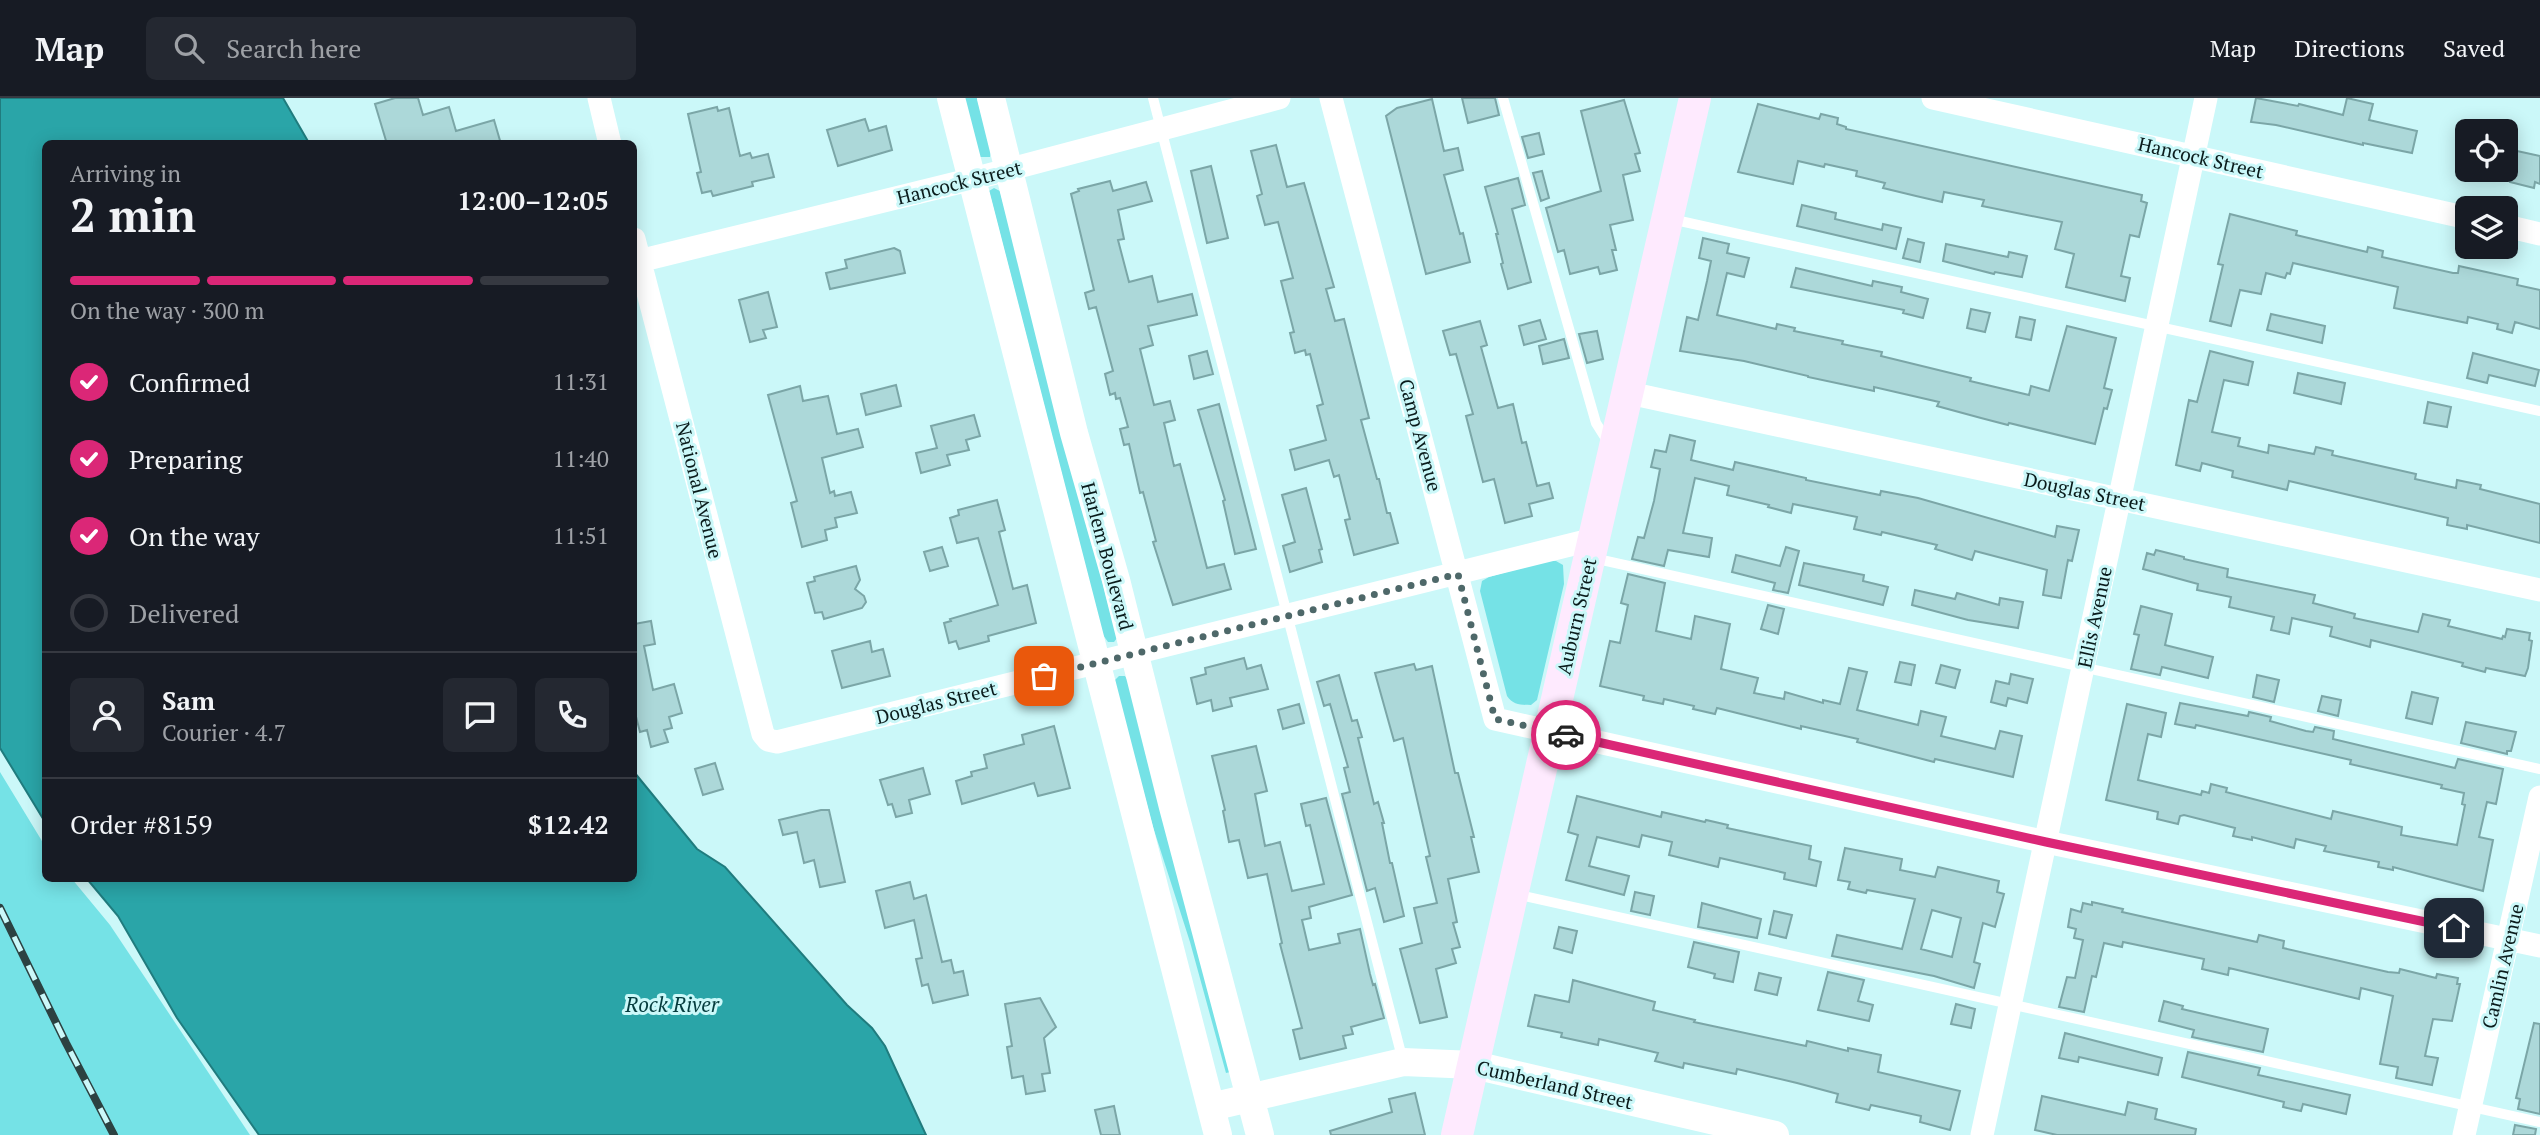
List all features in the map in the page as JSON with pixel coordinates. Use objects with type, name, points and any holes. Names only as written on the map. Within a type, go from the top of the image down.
[{"type":"main road","name":"Auburn Street","points":[[1457,1135],[1695,98]]},
{"type":"street","points":[[599,98],[609,140]]},
{"type":"street","name":"Harlem Boulevard","points":[[951,98],[1218,1135]]},
{"type":"street","name":"Harlem Boulevard","points":[[991,98],[1071,420],[1261,1135]]},
{"type":"street","name":"Hancock Street","points":[[639,261],[973,179],[1279,98]]},
{"type":"street","name":"Camp Avenue","points":[[1331,98],[1495,719],[1549,731]]},
{"type":"street","name":"Hancock Street","points":[[1933,98],[2455,215]]},
{"type":"street","name":"Ellis Avenue","points":[[1982,1135],[2206,98]]},
{"type":"street","points":[[2518,229],[2540,234]]},
{"type":"street","name":"National Avenue","points":[[637,252],[763,734],[768,740]]},
{"type":"street","name":"Douglas Street","points":[[1629,393],[2540,590]]},
{"type":"street","name":"Douglas Street","points":[[768,740],[777,742],[1458,574],[1592,548]]},
{"type":"street","points":[[1549,731],[2046,842],[2540,946]]},
{"type":"street","name":"Camlin Avenue","points":[[2464,1135],[2540,797]]},
{"type":"street","name":"Cumberland Street","points":[[1211,1107],[1403,1062],[1474,1065],[1775,1135]]},
{"type":"lane","points":[[1153,98],[1403,1062]]},
{"type":"lane","points":[[1503,98],[1596,423],[1615,453]]},
{"type":"lane","points":[[1668,219],[2540,411]]},
{"type":"lane","points":[[1592,548],[2083,668],[2540,769]]},
{"type":"lane","points":[[1512,893],[2540,1122]]},
{"type":"shaded area","points":[[963,98],[977,98],[991,150],[990,157],[979,157]]},
{"type":"shaded area","points":[[994,188],[1000,191],[1117,638],[1114,642],[1108,642],[1103,635],[989,191]]},
{"type":"shaded area","points":[[1544,561],[1556,561],[1563,565],[1564,584],[1537,700],[1531,705],[1521,705],[1507,696],[1480,591],[1482,581],[1489,577]]},
{"type":"shaded area","points":[[1119,676],[1125,676],[1128,681],[1230,1072],[1226,1073],[1190,942],[1153,827],[1115,686],[1115,680]]},
{"type":"shaded area","points":[[0,772],[42,841],[42,882],[74,882],[110,925],[250,1135],[0,1135]]},
{"type":"water","points":[[0,98],[283,98],[307,140],[42,140],[42,817],[0,748]]},
{"type":"water","name":"Rock River","points":[[637,776],[697,849],[725,867],[847,1005],[872,1028],[885,1046],[926,1135],[259,1135],[177,1018],[118,916],[90,882],[637,882]]},
{"type":"building","points":[[395,98],[418,98],[423,115],[449,107],[456,131],[494,120],[500,140],[386,140],[375,104]]},
{"type":"building","points":[[1462,98],[1495,98],[1499,115],[1468,123]]},
{"type":"building","points":[[2256,98],[2298,106],[2299,104],[2343,115],[2347,98],[2373,104],[2369,120],[2417,131],[2412,153],[2251,122]]},
{"type":"building","points":[[1432,99],[1444,151],[1458,148],[1463,170],[1444,175],[1470,262],[1426,274],[1386,116],[1397,108]]},
{"type":"building","points":[[1624,100],[1640,153],[1635,154],[1640,171],[1623,175],[1633,220],[1610,225],[1617,270],[1600,274],[1598,267],[1570,274],[1564,250],[1558,252],[1546,208],[1601,191],[1581,111]]},
{"type":"building","points":[[1758,104],[1819,119],[1821,114],[1838,118],[1837,124],[1846,129],[2142,195],[2141,201],[2147,203],[2139,237],[2130,235],[2121,276],[2130,278],[2125,301],[2066,287],[2074,254],[2055,249],[2062,222],[1982,206],[1984,200],[1944,192],[1942,202],[1883,188],[1885,183],[1856,176],[1857,171],[1825,164],[1824,167],[1798,161],[1793,184],[1738,172]]},
{"type":"building","points":[[717,107],[718,111],[729,108],[740,156],[750,153],[752,158],[768,154],[774,177],[752,182],[753,186],[713,196],[711,191],[702,193],[697,173],[701,172],[688,114]]},
{"type":"building","points":[[865,119],[869,131],[886,126],[892,150],[838,166],[827,130]]},
{"type":"building","points":[[1539,133],[1544,154],[1528,158],[1522,137]]},
{"type":"building","points":[[1276,145],[1287,187],[1304,183],[1334,287],[1326,289],[1335,321],[1344,319],[1369,418],[1361,420],[1398,543],[1354,555],[1345,520],[1350,519],[1339,475],[1334,477],[1329,460],[1295,470],[1290,450],[1326,440],[1317,406],[1323,404],[1310,354],[1306,355],[1305,350],[1295,353],[1290,333],[1294,332],[1281,281],[1293,278],[1278,222],[1265,225],[1257,196],[1262,194],[1251,151]]},
{"type":"building","points":[[2518,151],[2540,156],[2540,184],[2535,182],[2534,188],[2510,182],[2518,182]]},
{"type":"building","points":[[1211,166],[1228,238],[1207,243],[1191,171]]},
{"type":"building","points":[[1542,171],[1549,198],[1541,201],[1533,173]]},
{"type":"building","points":[[1518,178],[1525,205],[1512,209],[1531,282],[1508,289],[1501,264],[1498,234],[1485,187]]},
{"type":"building","points":[[1110,181],[1113,191],[1146,182],[1152,201],[1118,210],[1124,239],[1118,240],[1129,282],[1152,276],[1158,302],[1192,294],[1197,315],[1148,326],[1153,345],[1140,349],[1154,405],[1170,401],[1175,420],[1164,423],[1174,466],[1180,464],[1207,568],[1224,564],[1231,589],[1173,605],[1153,542],[1156,541],[1143,492],[1140,493],[1129,444],[1124,445],[1120,429],[1128,427],[1120,398],[1116,399],[1115,393],[1110,395],[1105,374],[1113,371],[1096,307],[1089,309],[1085,293],[1094,290],[1071,194],[1079,191],[1078,189]]},
{"type":"building","points":[[1802,205],[1836,213],[1835,219],[1882,230],[1883,224],[1901,228],[1896,249],[1797,226]]},
{"type":"building","points":[[2230,214],[2297,231],[2296,235],[2367,252],[2368,247],[2383,251],[2382,257],[2453,273],[2458,273],[2459,266],[2518,279],[2517,285],[2540,290],[2540,329],[2515,322],[2512,333],[2497,329],[2498,324],[2468,317],[2467,323],[2394,308],[2398,287],[2293,263],[2290,274],[2287,273],[2285,278],[2266,273],[2261,294],[2240,290],[2231,326],[2210,321],[2223,265],[2218,264]]},
{"type":"building","points":[[1703,238],[1729,244],[1727,253],[1749,258],[1744,277],[1727,273],[1717,315],[1776,329],[1777,324],[1795,328],[1794,331],[1882,352],[1881,356],[1971,378],[1970,381],[2029,395],[2031,386],[2049,391],[2067,326],[2116,338],[2104,388],[2112,390],[2107,409],[2104,408],[2095,444],[2009,423],[2008,425],[1937,406],[1939,402],[1874,387],[1874,391],[1744,361],[1680,351],[1687,317],[1698,320],[1707,281],[1711,261],[1699,258]]},
{"type":"building","points":[[1908,239],[1924,243],[1920,262],[1903,258]]},
{"type":"building","points":[[1946,244],[2008,257],[2009,252],[2027,256],[2022,277],[1994,274],[1943,261]]},
{"type":"building","points":[[894,248],[900,251],[905,273],[830,289],[826,273],[847,268],[845,260]]},
{"type":"building","points":[[1796,268],[1872,286],[1873,281],[1902,287],[1901,292],[1928,299],[1923,318],[1903,313],[1904,310],[1791,287]]},
{"type":"building","points":[[768,292],[777,327],[763,330],[766,338],[750,342],[739,300]]},
{"type":"building","points":[[1971,309],[1990,313],[1985,332],[1967,328]]},
{"type":"building","points":[[2271,314],[2325,326],[2322,343],[2267,330]]},
{"type":"building","points":[[2020,317],[2035,320],[2031,340],[2016,337]]},
{"type":"building","points":[[1540,320],[1546,339],[1524,345],[1519,326]]},
{"type":"building","points":[[1480,321],[1487,345],[1481,347],[1498,408],[1513,404],[1522,443],[1526,442],[1537,486],[1549,483],[1553,498],[1529,504],[1532,516],[1505,523],[1494,479],[1483,482],[1466,416],[1473,414],[1456,354],[1450,355],[1443,331]]},
{"type":"building","points":[[1597,331],[1603,359],[1587,363],[1579,334]]},
{"type":"building","points":[[1564,339],[1569,358],[1543,364],[1539,346]]},
{"type":"building","points":[[1207,351],[1213,374],[1194,379],[1189,356]]},
{"type":"building","points":[[2210,351],[2253,362],[2248,385],[2224,380],[2212,432],[2240,438],[2238,446],[2268,453],[2269,445],[2314,454],[2316,447],[2333,451],[2332,455],[2416,474],[2415,479],[2456,488],[2457,480],[2481,485],[2480,489],[2540,504],[2540,543],[2467,525],[2467,529],[2447,525],[2448,518],[2289,481],[2287,490],[2232,477],[2233,471],[2202,463],[2200,471],[2176,465],[2189,400],[2197,402]]},
{"type":"building","points":[[2473,353],[2539,370],[2535,386],[2489,375],[2487,383],[2467,378]]},
{"type":"building","points":[[2298,373],[2345,383],[2341,404],[2294,393]]},
{"type":"building","points":[[896,385],[901,406],[866,415],[861,394]]},
{"type":"building","points":[[800,386],[803,401],[828,396],[837,434],[858,429],[863,447],[822,458],[830,493],[834,491],[835,496],[851,492],[857,513],[835,518],[837,527],[825,530],[827,540],[802,547],[791,503],[797,501],[768,395]]},
{"type":"building","points":[[2428,402],[2451,407],[2447,427],[2424,423]]},
{"type":"building","points":[[1219,404],[1256,549],[1235,554],[1223,501],[1225,500],[1198,410]]},
{"type":"building","points":[[974,415],[980,436],[966,440],[969,450],[947,455],[950,465],[921,473],[916,453],[937,448],[931,426]]},
{"type":"building","points":[[1670,435],[1695,441],[1691,460],[1733,470],[1735,462],[1880,495],[1881,491],[1918,498],[2055,537],[2057,526],[2079,530],[2072,561],[2068,560],[2061,598],[2043,595],[2047,570],[1975,551],[1972,560],[1935,549],[1937,545],[1882,532],[1881,535],[1854,529],[1857,517],[1793,504],[1791,513],[1768,507],[1769,505],[1727,495],[1729,486],[1695,478],[1683,533],[1712,538],[1709,557],[1668,550],[1664,566],[1632,559],[1638,537],[1644,538],[1654,501],[1660,469],[1651,467],[1655,450],[1666,452]]},
{"type":"building","points":[[1306,488],[1322,549],[1319,550],[1322,562],[1290,572],[1283,546],[1295,542],[1282,495]]},
{"type":"building","points":[[997,500],[1005,530],[999,532],[1013,589],[1027,585],[1036,623],[988,636],[989,641],[959,649],[956,641],[949,643],[944,623],[998,605],[978,538],[957,543],[950,518],[959,515],[958,510]]},
{"type":"building","points":[[942,547],[948,566],[930,571],[924,552]]},
{"type":"building","points":[[1786,547],[1799,551],[1788,593],[1773,590],[1775,583],[1732,572],[1736,555],[1780,566]]},
{"type":"building","points":[[2156,550],[2228,569],[2227,577],[2315,595],[2313,603],[2355,614],[2354,618],[2418,632],[2423,614],[2450,620],[2448,626],[2502,639],[2507,629],[2530,633],[2529,640],[2532,641],[2528,668],[2525,676],[2486,668],[2485,672],[2462,666],[2463,663],[2371,640],[2370,647],[2330,636],[2332,627],[2292,618],[2289,634],[2271,630],[2274,617],[2229,607],[2231,597],[2197,590],[2198,584],[2143,569],[2147,553],[2154,555]]},
{"type":"building","points":[[1804,563],[1864,575],[1863,581],[1888,587],[1883,605],[1799,585]]},
{"type":"building","points":[[856,566],[860,580],[855,589],[864,596],[866,602],[862,608],[824,619],[822,612],[815,613],[807,583],[815,581],[814,577]]},
{"type":"building","points":[[1628,574],[1665,583],[1656,631],[1691,639],[1695,616],[1730,624],[1721,669],[1758,678],[1754,693],[1784,699],[1785,692],[1823,703],[1823,700],[1840,704],[1849,668],[1867,672],[1857,710],[1918,725],[1921,711],[1946,717],[1941,736],[1995,749],[2000,731],[2022,736],[2013,777],[1935,759],[1934,762],[1857,742],[1858,739],[1801,726],[1801,729],[1717,708],[1715,714],[1664,699],[1663,704],[1643,700],[1644,696],[1600,686],[1610,641],[1620,643],[1628,605],[1621,603]]},
{"type":"building","points":[[1915,590],[1955,599],[1957,593],[1999,605],[2000,598],[2023,602],[2018,628],[1968,620],[1912,605]]},
{"type":"building","points":[[1768,605],[1784,609],[1778,634],[1761,629]]},
{"type":"building","points":[[2141,606],[2172,614],[2165,645],[2213,657],[2208,678],[2162,667],[2160,675],[2131,669],[2139,635],[2134,634]]},
{"type":"building","points":[[651,621],[655,644],[644,646],[653,690],[674,684],[682,713],[669,717],[672,728],[664,730],[668,742],[651,747],[647,730],[640,732],[637,720],[637,623]]},
{"type":"building","points":[[870,641],[872,652],[883,649],[890,676],[842,688],[832,651]]},
{"type":"building","points":[[1244,658],[1247,669],[1261,665],[1268,689],[1230,698],[1232,706],[1213,711],[1211,700],[1197,704],[1191,678],[1206,674],[1205,668]]},
{"type":"building","points":[[1900,662],[1915,665],[1911,685],[1895,682]]},
{"type":"building","points":[[1414,664],[1416,670],[1432,666],[1455,773],[1458,773],[1474,837],[1471,837],[1479,872],[1448,879],[1457,922],[1453,923],[1460,947],[1452,949],[1456,963],[1436,969],[1447,1017],[1420,1023],[1400,949],[1422,943],[1414,908],[1437,903],[1426,857],[1430,856],[1403,738],[1394,741],[1375,673]]},
{"type":"building","points":[[1941,665],[1960,670],[1955,688],[1936,683]]},
{"type":"building","points":[[2011,674],[2033,679],[2027,703],[2008,698],[2006,706],[1991,702],[1996,681],[2009,684]]},
{"type":"building","points":[[1339,675],[1352,721],[1357,720],[1362,737],[1358,738],[1374,804],[1378,802],[1384,823],[1390,863],[1404,916],[1384,922],[1375,888],[1367,891],[1342,794],[1350,792],[1344,768],[1348,767],[1330,704],[1324,706],[1317,682]]},
{"type":"building","points":[[2257,675],[2279,680],[2274,702],[2253,697]]},
{"type":"building","points":[[2412,692],[2438,698],[2432,724],[2406,718]]},
{"type":"building","points":[[2322,696],[2341,700],[2338,716],[2318,711]]},
{"type":"building","points":[[2180,703],[2248,716],[2249,712],[2271,717],[2270,721],[2306,731],[2313,732],[2315,727],[2334,731],[2333,739],[2455,768],[2458,759],[2503,769],[2496,804],[2487,802],[2479,837],[2493,840],[2483,891],[2393,867],[2393,870],[2378,867],[2379,862],[2324,851],[2326,846],[2296,839],[2294,848],[2252,837],[2252,840],[2233,836],[2235,828],[2184,815],[2180,816],[2178,824],[2157,819],[2158,812],[2106,800],[2127,704],[2166,713],[2161,737],[2148,734],[2138,780],[2201,795],[2202,791],[2209,793],[2211,784],[2227,788],[2226,792],[2331,819],[2333,811],[2402,827],[2401,835],[2457,845],[2465,805],[2462,804],[2464,793],[2441,788],[2442,785],[2350,764],[2351,760],[2196,725],[2195,728],[2175,724]]},
{"type":"building","points":[[1299,704],[1304,723],[1283,729],[1278,710]]},
{"type":"building","points":[[2466,722],[2516,732],[2511,751],[2507,751],[2507,754],[2461,743]]},
{"type":"building","points":[[1054,726],[1070,788],[1038,796],[1034,783],[962,804],[956,781],[972,776],[971,772],[987,768],[984,755],[1024,744],[1022,735]]},
{"type":"building","points":[[1256,746],[1267,791],[1255,794],[1265,846],[1280,842],[1292,891],[1324,884],[1310,825],[1306,826],[1301,804],[1326,798],[1352,895],[1309,907],[1311,918],[1302,920],[1309,950],[1340,943],[1338,934],[1360,929],[1384,1018],[1351,1027],[1353,1034],[1343,1036],[1346,1048],[1300,1059],[1293,1030],[1302,1028],[1280,944],[1282,943],[1267,874],[1248,878],[1239,840],[1229,842],[1223,811],[1225,810],[1212,756]]},
{"type":"building","points":[[715,763],[723,789],[703,795],[695,769]]},
{"type":"building","points":[[923,768],[930,794],[909,800],[912,813],[896,817],[892,804],[888,805],[880,780]]},
{"type":"building","points":[[1577,796],[1661,817],[1662,812],[1705,822],[1706,820],[1728,825],[1727,828],[1811,846],[1809,859],[1821,862],[1816,886],[1784,879],[1785,873],[1720,858],[1718,867],[1669,855],[1672,842],[1642,835],[1639,847],[1597,837],[1589,866],[1629,876],[1624,895],[1566,880],[1578,835],[1568,832]]},
{"type":"building","points":[[829,810],[845,882],[820,887],[814,860],[804,863],[797,832],[783,835],[779,820]]},
{"type":"building","points":[[1845,848],[1902,859],[1900,870],[1935,877],[1938,867],[1999,881],[1997,892],[2004,894],[1995,927],[1983,923],[1974,962],[1980,964],[1974,988],[1934,976],[1832,956],[1837,935],[1902,949],[1915,899],[1848,889],[1850,882],[1838,880]],"holes":[[[1932,910],[1961,918],[1952,957],[1921,949]]]},
{"type":"building","points":[[910,882],[914,899],[926,895],[942,962],[951,960],[954,973],[963,971],[968,995],[933,1003],[928,984],[922,986],[916,959],[922,958],[914,920],[885,928],[876,891]]},
{"type":"building","points":[[1635,892],[1654,896],[1650,915],[1631,911]]},
{"type":"building","points":[[2092,902],[2123,909],[2122,912],[2257,942],[2259,935],[2284,941],[2283,948],[2388,972],[2399,973],[2400,969],[2436,978],[2437,974],[2458,978],[2457,984],[2460,984],[2452,1021],[2433,1019],[2425,1056],[2438,1058],[2432,1085],[2396,1078],[2398,1067],[2380,1064],[2393,996],[2361,988],[2359,999],[2229,968],[2228,975],[2202,969],[2204,959],[2123,942],[2122,947],[2104,943],[2096,977],[2092,976],[2084,1012],[2059,1007],[2067,977],[2075,978],[2083,940],[2074,938],[2076,929],[2068,927],[2071,909],[2081,912],[2083,903],[2092,905]]},
{"type":"building","points":[[1702,903],[1761,919],[1757,938],[1698,927]]},
{"type":"building","points":[[1774,911],[1792,915],[1786,938],[1769,934]]},
{"type":"building","points":[[1559,927],[1577,931],[1572,953],[1554,948]]},
{"type":"building","points":[[1694,942],[1739,952],[1733,982],[1714,978],[1715,974],[1688,967]]},
{"type":"building","points":[[1828,972],[1864,980],[1858,1001],[1873,1005],[1869,1021],[1818,1010]]},
{"type":"building","points":[[1759,973],[1781,978],[1777,995],[1755,990]]},
{"type":"building","points":[[1573,980],[1655,1002],[1653,1010],[1695,1020],[1694,1022],[1806,1046],[1807,1041],[1848,1051],[1848,1048],[1881,1055],[1878,1072],[1960,1091],[1950,1130],[1920,1122],[1921,1116],[1871,1105],[1869,1110],[1836,1102],[1838,1094],[1797,1083],[1737,1069],[1736,1074],[1684,1063],[1683,1068],[1655,1061],[1658,1053],[1599,1039],[1598,1045],[1561,1037],[1562,1033],[1528,1026],[1535,995],[1569,1002]]},
{"type":"building","points":[[1040,998],[1056,1027],[1044,1038],[1050,1073],[1042,1074],[1045,1091],[1026,1094],[1023,1076],[1012,1078],[1007,1047],[1012,1046],[1005,1004]]},
{"type":"building","points":[[2164,1001],[2183,1006],[2182,1009],[2268,1029],[2263,1052],[2192,1037],[2194,1030],[2159,1021]]},
{"type":"building","points":[[1956,1004],[1975,1009],[1971,1028],[1951,1024]]},
{"type":"building","points":[[2534,1023],[2540,1024],[2540,1114],[2518,1109],[2520,1099],[2516,1098]]},
{"type":"building","points":[[2065,1033],[2162,1058],[2158,1075],[2079,1057],[2078,1062],[2059,1058]]},
{"type":"building","points":[[2188,1052],[2260,1068],[2258,1075],[2350,1095],[2346,1114],[2303,1104],[2301,1111],[2283,1107],[2284,1102],[2182,1077]]},
{"type":"building","points":[[1415,1093],[1425,1135],[1331,1135],[1330,1131],[1392,1112],[1389,1099]]},
{"type":"building","points":[[2042,1096],[2125,1115],[2128,1102],[2157,1109],[2155,1119],[2196,1129],[2195,1135],[2057,1135],[2035,1130]]},
{"type":"building","points":[[1114,1106],[1120,1135],[1101,1135],[1095,1110]]},
{"type":"building","points":[[2515,1125],[2536,1129],[2535,1135],[2513,1135]]},
{"type":"railway","points":[[0,908],[114,1135]]},
{"type":"way so far","points":[[1044,676],[1458,574],[1495,719],[1566,735]]},
{"type":"route","points":[[1566,735],[2046,842],[2454,928]]}]
